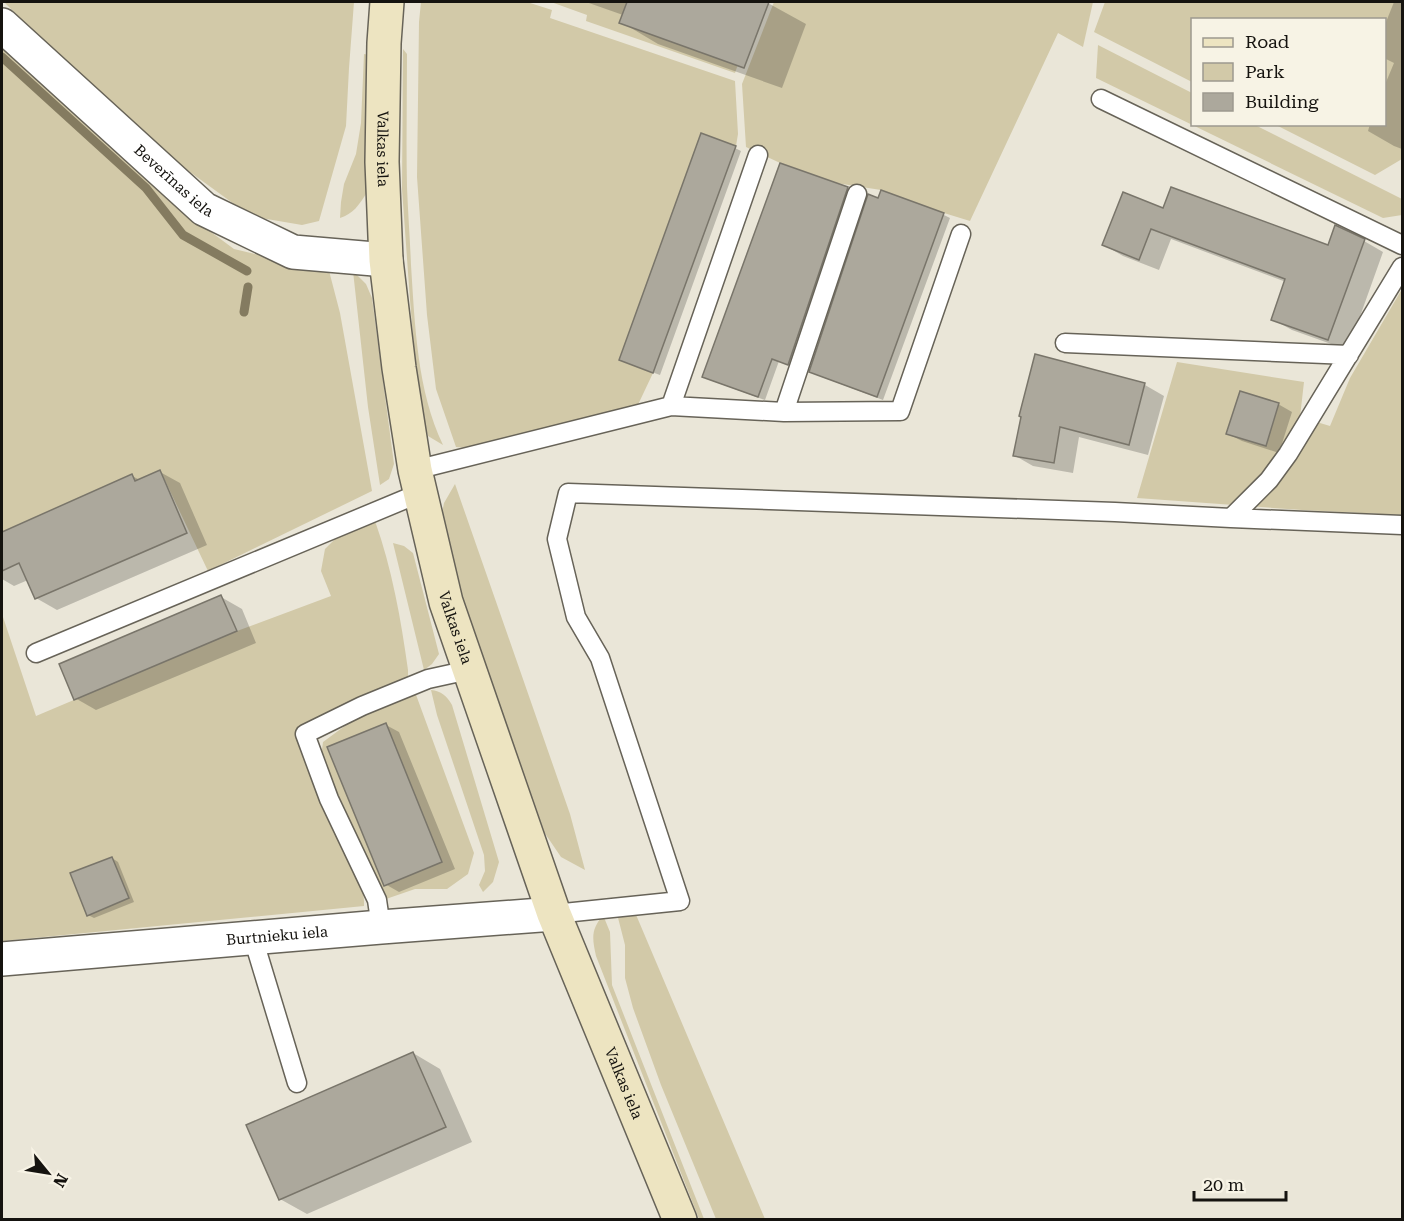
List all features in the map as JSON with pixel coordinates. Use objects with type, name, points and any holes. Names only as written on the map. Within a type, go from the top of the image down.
[{"type":"main road","name":"Valkas iela","points":[[387,2],[382,162],[386,260],[399,368],[417,481],[446,602],[554,914],[680,1220]]},
{"type":"street","name":"Beverīnas iela","points":[[2,25],[204,209],[292,252],[386,260]]},
{"type":"street","name":"Burtnieku iela","points":[[2,958],[554,914]]},
{"type":"lane","points":[[1101,99],[1402,245]]},
{"type":"lane","points":[[671,406],[758,155]]},
{"type":"lane","points":[[784,412],[857,194]]},
{"type":"lane","points":[[36,653],[417,481],[671,406],[784,412],[900,411],[961,234]]},
{"type":"lane","points":[[1231,518],[1269,480],[1288,454],[1402,267]]},
{"type":"lane","points":[[1065,343],[1349,355]]},
{"type":"lane","points":[[554,914],[680,900],[600,658],[576,617],[557,538],[568,493],[1115,512],[1402,525]]},
{"type":"lane","points":[[381,927],[376,900],[329,799],[305,734],[362,706],[428,679],[469,670]]},
{"type":"lane","points":[[253,938],[297,1083]]},
{"type":"green space","points":[[4,2],[354,2],[346,126],[319,221],[302,225],[261,218],[234,204],[146,140]]},
{"type":"green space","points":[[421,2],[527,2],[552,10],[550,18],[735,81],[738,134],[736,146],[653,373],[635,411],[479,449],[456,447],[436,389],[427,315],[417,177]]},
{"type":"green space","points":[[551,2],[759,2],[735,73],[586,21],[587,15]]},
{"type":"green space","points":[[774,2],[1093,2],[1083,47],[1058,33],[970,221],[881,190],[836,183],[778,162],[746,147],[742,84]]},
{"type":"green space","points":[[1105,2],[1402,2],[1402,159],[1375,175],[1278,126],[1386,126],[1386,18],[1191,18],[1191,81],[1094,32]]},
{"type":"green space","points":[[1098,45],[1191,92],[1191,124],[1096,78]]},
{"type":"green space","points":[[2,46],[177,207],[234,249],[301,265],[327,263],[340,313],[372,491],[208,571],[160,470],[135,481],[132,475],[2,532]]},
{"type":"green space","points":[[403,49],[407,54],[407,187],[416,334],[428,402],[443,445],[428,436],[415,361],[402,189]]},
{"type":"green space","points":[[364,54],[369,55],[366,194],[352,212],[340,218],[344,184],[356,154],[361,123]]},
{"type":"green space","points":[[1194,126],[1257,126],[1402,199],[1402,215],[1383,218]]},
{"type":"green space","points":[[353,271],[366,284],[372,298],[394,464],[389,479],[380,485],[368,407]]},
{"type":"green space","points":[[1402,289],[1402,515],[1137,498],[1177,362],[1304,382],[1300,417],[1330,426],[1350,378]]},
{"type":"green space","points":[[455,484],[570,814],[585,870],[561,857],[544,832],[477,650],[441,518],[444,503]]},
{"type":"green space","points":[[375,521],[395,594],[408,677],[302,735],[303,756],[362,880],[364,906],[2,941],[2,614],[36,716],[237,631],[331,596],[321,571],[325,549],[337,537]]},
{"type":"green space","points":[[393,543],[404,546],[413,553],[439,654],[424,670]]},
{"type":"green space","points":[[431,690],[443,694],[452,705],[499,862],[493,882],[483,892],[479,885],[485,871],[484,855],[437,715]]},
{"type":"green space","points":[[415,692],[474,853],[468,874],[447,889],[415,889],[386,899],[321,757],[323,742],[353,720]]},
{"type":"green space","points":[[616,910],[634,910],[765,1219],[716,1219],[661,1085],[633,1008],[625,978],[625,945]]},
{"type":"green space","points":[[603,915],[610,932],[612,985],[704,1219],[699,1219],[596,956],[594,934],[596,925]]},
{"type":"building","points":[[627,2],[769,2],[744,68],[619,23]]},
{"type":"building","points":[[701,133],[736,146],[653,373],[619,360]]},
{"type":"building","points":[[780,163],[848,187],[788,365],[772,359],[758,397],[702,377]]},
{"type":"building","points":[[1171,187],[1328,245],[1335,225],[1365,239],[1328,340],[1271,320],[1285,279],[1151,229],[1139,260],[1102,245],[1123,192],[1163,208]]},
{"type":"building","points":[[881,190],[944,213],[877,397],[809,372],[868,194],[878,198]]},
{"type":"building","points":[[1035,354],[1145,383],[1129,445],[1060,427],[1054,463],[1013,456],[1021,417],[1019,416]]},
{"type":"building","points":[[1240,391],[1279,403],[1266,446],[1226,434]]},
{"type":"building","points":[[160,470],[187,533],[35,599],[19,563],[2,571],[2,532],[132,474],[135,481]]},
{"type":"building","points":[[221,595],[237,631],[74,700],[59,664]]},
{"type":"building","points":[[386,723],[442,862],[384,886],[327,747]]},
{"type":"building","points":[[112,857],[129,898],[87,916],[70,873]]},
{"type":"building","points":[[413,1052],[446,1127],[279,1200],[246,1125]]},
{"type":"waterway","points":[[2,57],[146,188],[183,235],[247,271]]},
{"type":"waterway","points":[[244,312],[248,287]]}]
